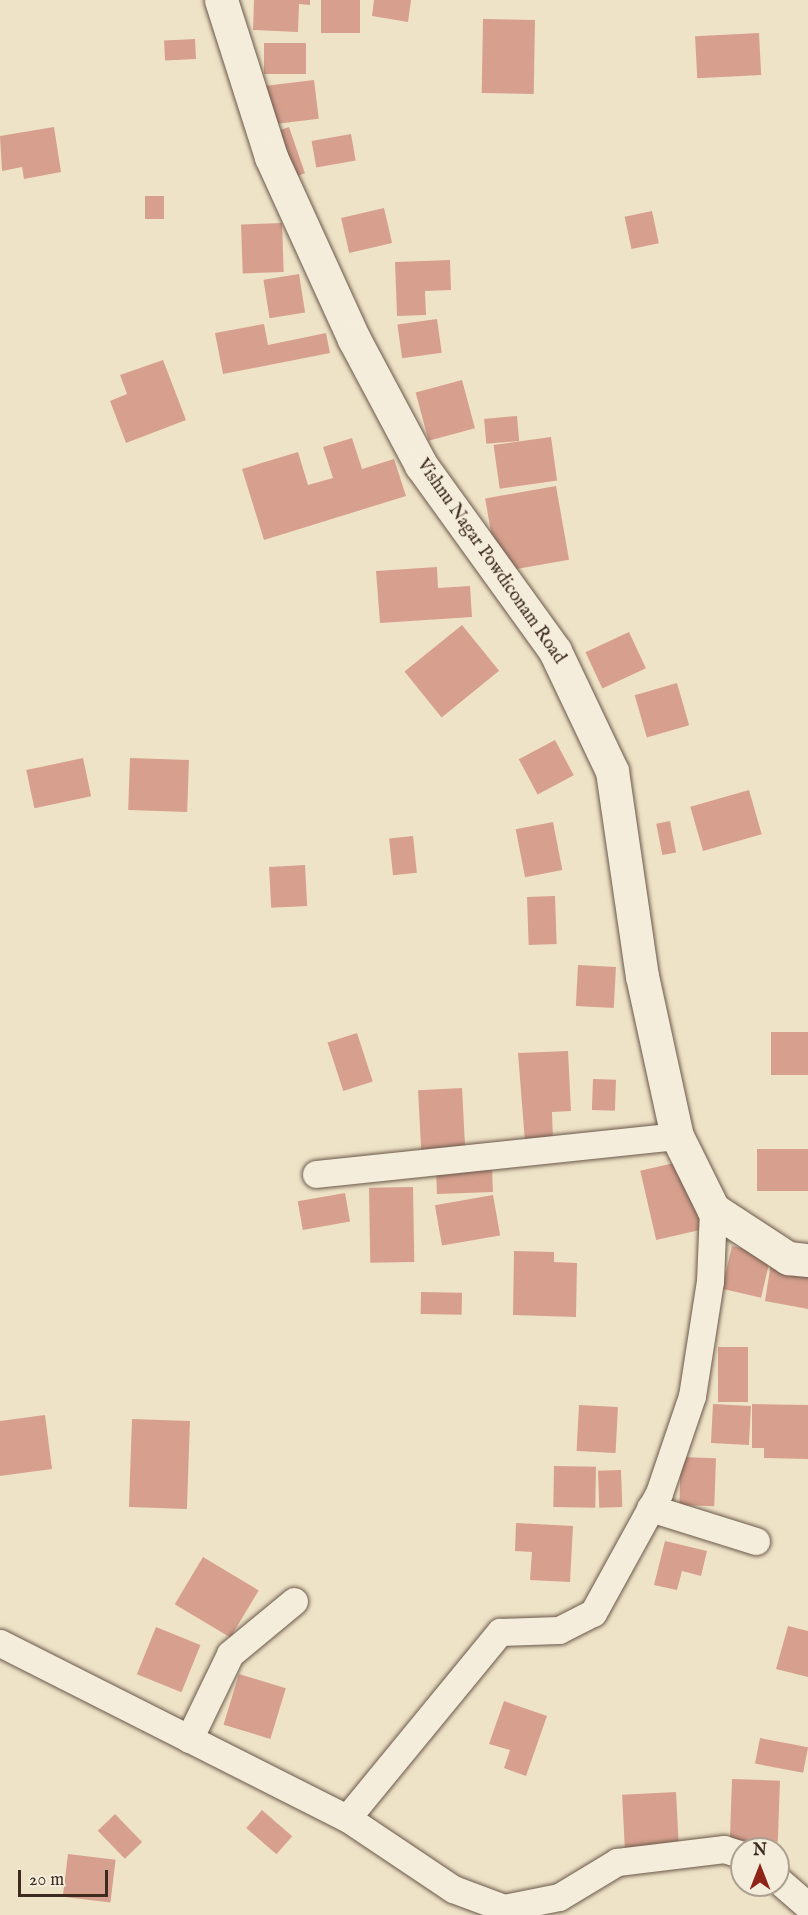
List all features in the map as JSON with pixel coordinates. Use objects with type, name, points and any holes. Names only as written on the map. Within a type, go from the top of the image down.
[{"type":"street","name":"Vishnu Nagar Powdiconam Road","points":[[221,0],[271,157],[354,339],[421,465],[555,651],[612,771],[642,976],[677,1136],[713,1209]]},
{"type":"street","points":[[316,1174],[677,1136]]},
{"type":"street","points":[[713,1209],[788,1258],[808,1260]]},
{"type":"street","points":[[347,1818],[500,1632],[559,1630],[593,1613],[650,1508],[692,1396],[710,1281],[713,1209]]},
{"type":"street","points":[[650,1508],[756,1541]]},
{"type":"street","points":[[189,1738],[230,1654],[294,1601]]},
{"type":"street","points":[[0,1643],[347,1818],[453,1889],[504,1908],[559,1897],[617,1862],[724,1849],[730,1851]]},
{"type":"street","points":[[790,1890],[808,1906]]},
{"type":"building","points":[[254,0],[310,0],[310,5],[299,4],[298,32],[253,30]]},
{"type":"building","points":[[321,0],[360,0],[360,33],[321,33]]},
{"type":"building","points":[[374,0],[411,0],[408,22],[372,16]]},
{"type":"building","points":[[483,19],[535,20],[534,94],[482,93]]},
{"type":"building","points":[[759,33],[761,75],[697,78],[695,36]]},
{"type":"building","points":[[195,39],[196,59],[165,61],[164,41]]},
{"type":"building","points":[[264,43],[306,43],[306,74],[264,74]]},
{"type":"building","points":[[314,80],[319,119],[269,125],[264,86]]},
{"type":"building","points":[[54,127],[61,172],[24,179],[22,167],[2,171],[0,136]]},
{"type":"building","points":[[289,127],[305,173],[287,180],[271,133]]},
{"type":"building","points":[[351,134],[356,161],[316,168],[312,141]]},
{"type":"building","points":[[145,196],[164,196],[164,219],[145,219]]},
{"type":"building","points":[[384,208],[392,243],[349,253],[341,218]]},
{"type":"building","points":[[652,211],[659,243],[631,249],[625,217]]},
{"type":"building","points":[[282,223],[284,272],[243,273],[241,224]]},
{"type":"building","points":[[450,260],[451,290],[425,291],[426,315],[397,316],[395,262]]},
{"type":"building","points":[[299,274],[305,313],[270,318],[263,280]]},
{"type":"building","points":[[437,319],[442,353],[402,358],[397,325]]},
{"type":"building","points":[[264,324],[268,345],[326,333],[330,353],[223,374],[215,333]]},
{"type":"building","points":[[163,360],[186,420],[126,443],[110,401],[127,394],[120,375]]},
{"type":"building","points":[[462,380],[475,428],[429,441],[416,392]]},
{"type":"building","points":[[517,416],[519,441],[486,444],[484,419]]},
{"type":"building","points":[[551,437],[557,481],[500,489],[494,445]]},
{"type":"building","points":[[352,438],[362,469],[394,459],[406,496],[264,540],[242,469],[298,452],[308,485],[333,478],[323,447]]},
{"type":"building","points":[[556,486],[569,560],[498,572],[485,499]]},
{"type":"building","points":[[437,567],[438,588],[470,586],[472,617],[380,623],[376,571]]},
{"type":"building","points":[[462,625],[499,671],[442,717],[404,672]]},
{"type":"building","points":[[629,632],[646,668],[602,689],[585,652]]},
{"type":"building","points":[[677,683],[689,725],[647,737],[635,695]]},
{"type":"building","points":[[555,740],[574,775],[538,795],[519,759]]},
{"type":"building","points":[[83,758],[91,796],[34,808],[26,770]]},
{"type":"building","points":[[130,758],[189,760],[187,812],[128,810]]},
{"type":"building","points":[[749,790],[762,834],[703,851],[690,807]]},
{"type":"building","points":[[670,821],[676,852],[662,855],[656,824]]},
{"type":"building","points":[[553,822],[562,870],[525,877],[516,829]]},
{"type":"building","points":[[413,836],[417,873],[393,875],[389,839]]},
{"type":"building","points":[[305,865],[307,906],[271,908],[269,867]]},
{"type":"building","points":[[555,896],[557,944],[529,945],[527,897]]},
{"type":"building","points":[[578,965],[616,967],[614,1008],[576,1006]]},
{"type":"building","points":[[771,1032],[808,1032],[808,1075],[771,1075]]},
{"type":"building","points":[[357,1033],[373,1082],[343,1091],[328,1043]]},
{"type":"building","points":[[568,1051],[571,1111],[552,1112],[553,1140],[525,1142],[518,1053]]},
{"type":"building","points":[[593,1079],[616,1080],[615,1111],[592,1110]]},
{"type":"building","points":[[462,1088],[465,1152],[421,1154],[418,1090]]},
{"type":"building","points":[[757,1149],[808,1149],[808,1191],[757,1191]]},
{"type":"building","points":[[687,1160],[703,1229],[656,1240],[640,1171]]},
{"type":"building","points":[[492,1166],[493,1192],[437,1194],[436,1168]]},
{"type":"building","points":[[413,1187],[414,1262],[370,1263],[369,1188]]},
{"type":"building","points":[[345,1193],[350,1222],[303,1230],[298,1201]]},
{"type":"building","points":[[493,1195],[500,1235],[442,1246],[435,1205]]},
{"type":"building","points":[[732,1246],[771,1255],[761,1298],[722,1289]]},
{"type":"building","points":[[514,1251],[554,1252],[554,1262],[577,1263],[576,1317],[513,1315]]},
{"type":"building","points":[[771,1263],[808,1269],[808,1309],[765,1301]]},
{"type":"building","points":[[421,1292],[462,1293],[462,1315],[421,1314]]},
{"type":"building","points":[[718,1347],[748,1347],[748,1402],[718,1402]]},
{"type":"building","points":[[713,1404],[751,1406],[749,1445],[711,1443]]},
{"type":"building","points":[[752,1404],[808,1405],[808,1459],[764,1458],[764,1448],[752,1448]]},
{"type":"building","points":[[579,1405],[618,1407],[616,1453],[577,1451]]},
{"type":"building","points":[[45,1415],[52,1469],[0,1476],[0,1421]]},
{"type":"building","points":[[132,1419],[190,1421],[187,1509],[129,1507]]},
{"type":"building","points":[[681,1457],[716,1458],[714,1506],[679,1505]]},
{"type":"building","points":[[554,1466],[596,1467],[595,1508],[553,1507]]},
{"type":"building","points":[[621,1470],[622,1507],[599,1508],[598,1471]]},
{"type":"building","points":[[516,1523],[573,1526],[570,1582],[530,1580],[532,1552],[515,1551]]},
{"type":"building","points":[[665,1541],[707,1551],[701,1576],[682,1571],[677,1590],[654,1585]]},
{"type":"building","points":[[203,1557],[259,1590],[230,1638],[175,1604]]},
{"type":"building","points":[[788,1626],[808,1631],[808,1677],[776,1669]]},
{"type":"building","points":[[156,1627],[201,1645],[181,1692],[137,1674]]},
{"type":"building","points":[[239,1674],[286,1688],[270,1739],[224,1725]]},
{"type":"building","points":[[504,1701],[547,1716],[526,1776],[504,1768],[510,1750],[489,1744]]},
{"type":"building","points":[[760,1738],[808,1747],[803,1773],[755,1764]]},
{"type":"building","points":[[732,1779],[780,1781],[778,1837],[730,1837],[730,1840]]},
{"type":"building","points":[[676,1792],[679,1848],[625,1851],[622,1795]]},
{"type":"building","points":[[262,1810],[292,1836],[276,1854],[246,1828]]},
{"type":"building","points":[[115,1814],[142,1842],[125,1859],[98,1831]]},
{"type":"building","points":[[68,1854],[116,1860],[110,1903],[63,1897]]}]
